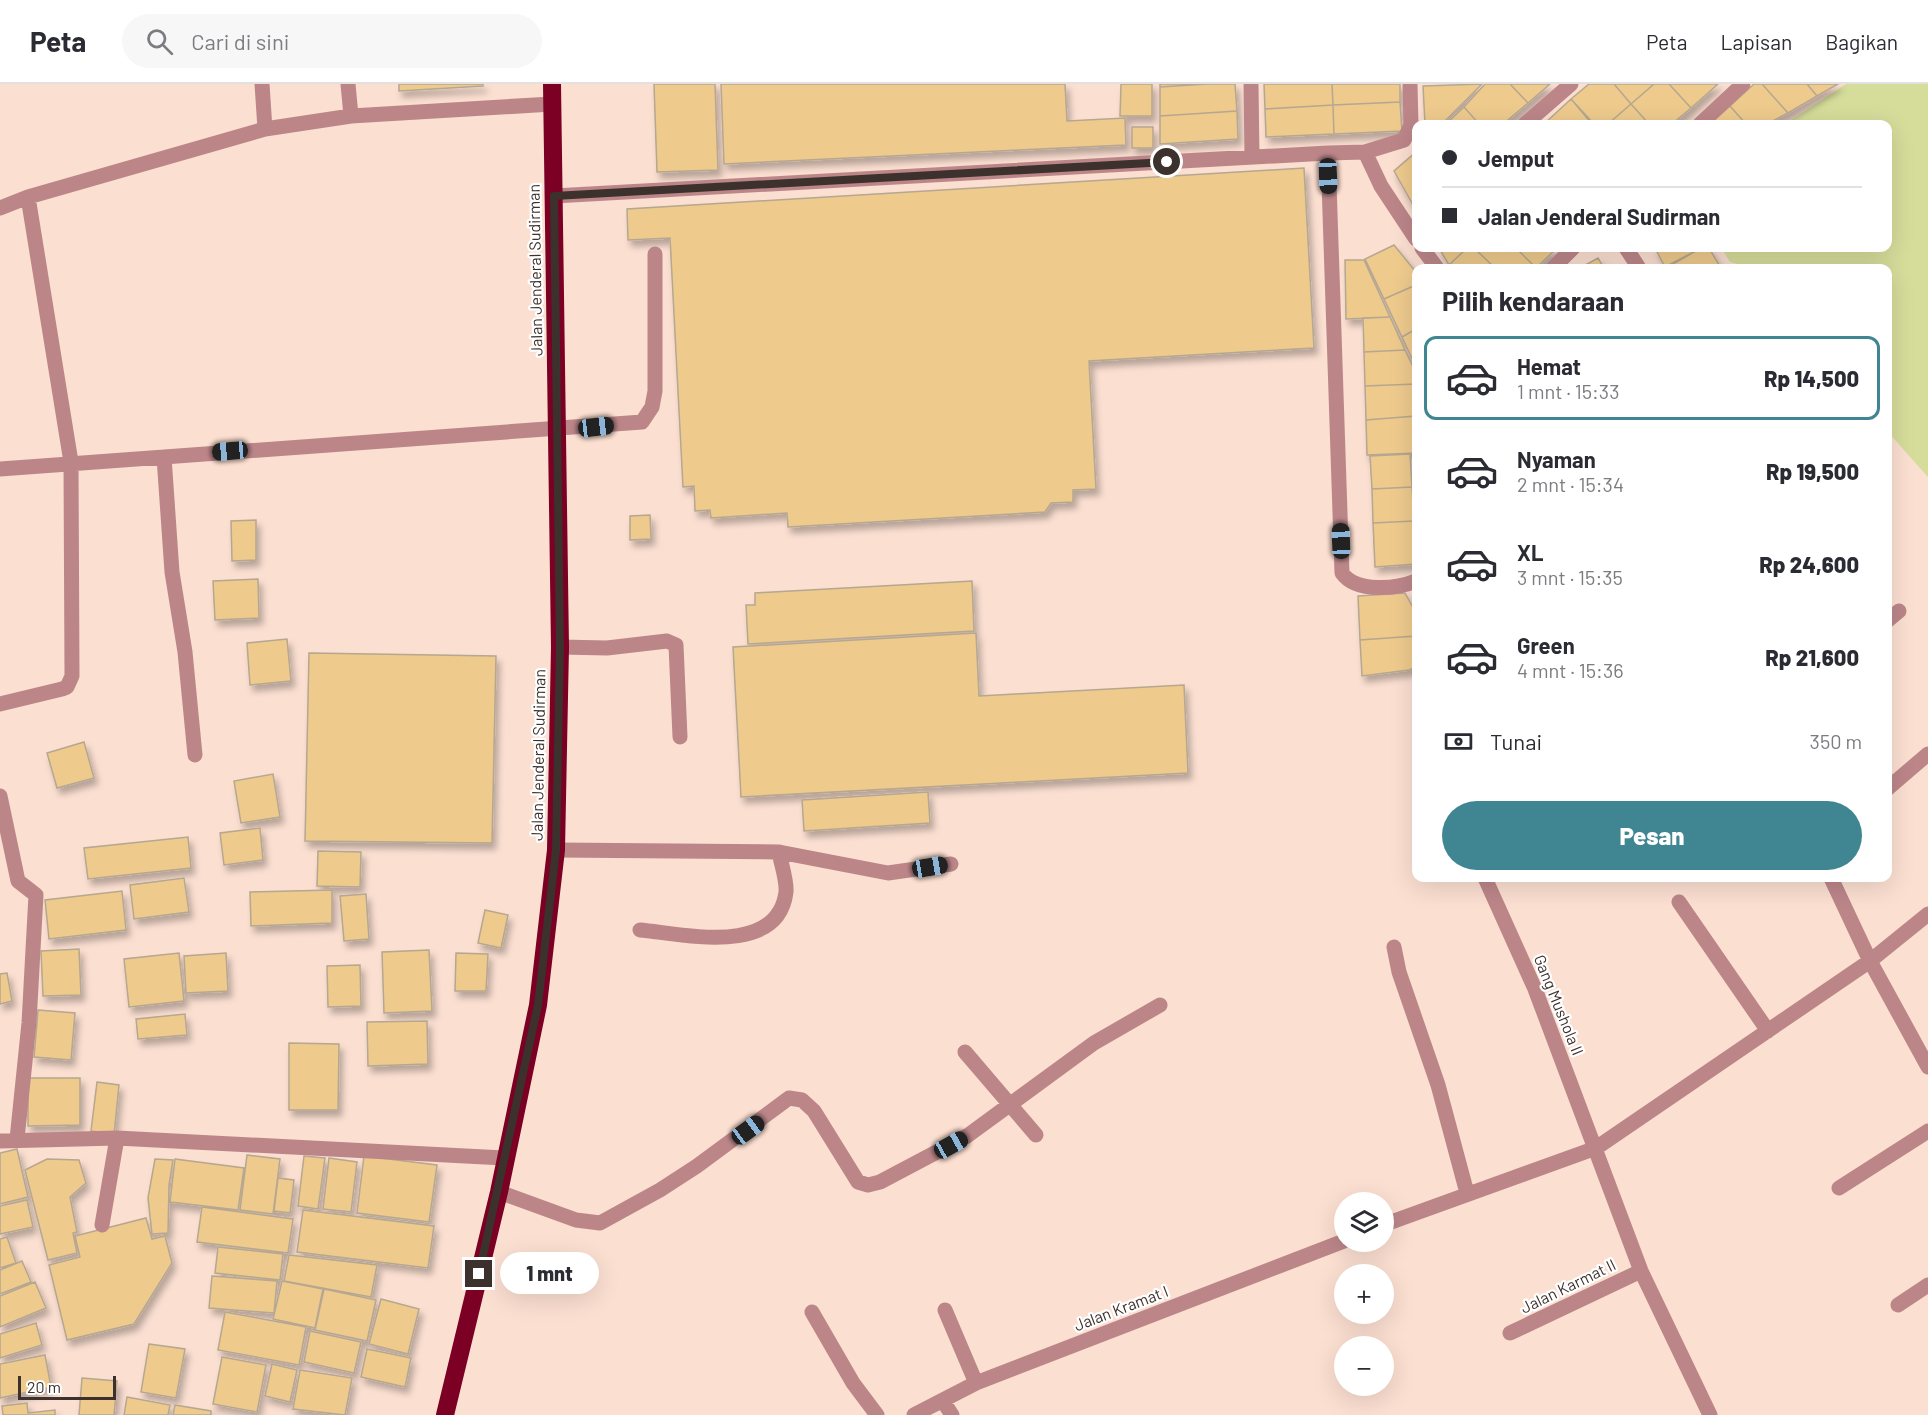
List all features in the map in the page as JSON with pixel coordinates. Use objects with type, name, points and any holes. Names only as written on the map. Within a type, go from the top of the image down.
[{"type":"highway","name":"Jalan Jenderal Sudirman","points":[[445,1415],[499,1192],[504,1158],[538,1005],[556,850],[560,647],[552,84]]},
{"type":"street","points":[[262,84],[265,129]]},
{"type":"street","points":[[348,84],[351,116]]},
{"type":"street","points":[[1251,84],[1252,157]]},
{"type":"street","points":[[554,196],[1365,152],[1404,140],[1411,125],[1410,84]]},
{"type":"street","points":[[1530,120],[1571,84]]},
{"type":"street","points":[[1704,120],[1743,84]]},
{"type":"street","points":[[0,208],[28,197],[265,129],[351,116],[552,104]]},
{"type":"street","points":[[1365,152],[1381,186],[1412,226]]},
{"type":"street","points":[[1328,153],[1342,573],[1347,580],[1368,587],[1412,583]]},
{"type":"street","points":[[0,704],[62,689],[67,687],[72,676],[71,462],[28,197]]},
{"type":"street","points":[[1557,264],[1569,252]]},
{"type":"street","points":[[0,469],[642,422],[652,407],[656,391],[655,254]]},
{"type":"street","points":[[164,457],[172,572],[187,664],[195,754]]},
{"type":"street","points":[[560,647],[608,648],[667,641],[676,645],[680,737]]},
{"type":"street","points":[[1892,785],[1928,754]]},
{"type":"street","points":[[0,796],[18,881],[36,895],[29,1023],[17,1139]]},
{"type":"street","points":[[556,850],[779,852],[888,873],[951,864]]},
{"type":"street","points":[[640,930],[726,938],[765,929],[780,913],[786,891],[779,852]]},
{"type":"street","name":"Gang Mushola II","points":[[1487,882],[1535,989],[1641,1271],[1710,1415]]},
{"type":"street","points":[[1833,882],[1870,961],[1928,1067]]},
{"type":"street","points":[[1679,902],[1768,1031]]},
{"type":"street","points":[[1394,1221],[1596,1148],[1870,961],[1928,914]]},
{"type":"street","points":[[1394,947],[1399,972],[1438,1086],[1467,1193]]},
{"type":"street","points":[[499,1192],[576,1220],[600,1223],[660,1190],[697,1166],[789,1098],[802,1100],[814,1111],[858,1182],[868,1185],[880,1182],[966,1136],[1094,1043],[1160,1005]]},
{"type":"street","points":[[965,1052],[1036,1135]]},
{"type":"street","points":[[1839,1188],[1928,1131]]},
{"type":"street","points":[[102,1225],[117,1138]]},
{"type":"street","points":[[0,1141],[117,1138],[504,1158]]},
{"type":"street","name":"Jalan Kramat I","points":[[914,1415],[976,1383],[1334,1244]]},
{"type":"street","name":"Jalan Karmat II","points":[[1510,1334],[1641,1271]]},
{"type":"street","points":[[1898,1305],[1928,1285]]},
{"type":"street","points":[[945,1310],[976,1383]]},
{"type":"street","points":[[812,1312],[853,1383],[877,1415]]},
{"type":"street","points":[[943,1401],[952,1415]]},
{"type":"green space","points":[[1846,84],[1928,84],[1928,477],[1892,437],[1892,264],[1738,264],[1730,262],[1724,252],[1892,252],[1892,120],[1791,120]]},
{"type":"building","points":[[399,84],[483,84],[483,86],[399,91]]},
{"type":"building","points":[[654,84],[715,84],[718,170],[657,172]]},
{"type":"building","points":[[721,84],[1065,84],[1067,121],[1125,118],[1126,145],[724,164]]},
{"type":"building","points":[[1121,84],[1152,84],[1152,116],[1120,116]]},
{"type":"building","points":[[1160,84],[1207,84],[1160,87]]},
{"type":"building","points":[[1235,84],[1237,111],[1160,116],[1160,87]]},
{"type":"building","points":[[1264,84],[1332,84],[1333,105],[1265,109]]},
{"type":"building","points":[[1332,84],[1400,84],[1400,102],[1333,105]]},
{"type":"building","points":[[1482,84],[1446,120],[1425,120],[1423,86]]},
{"type":"building","points":[[1485,84],[1510,84],[1528,103],[1508,120],[1475,120],[1464,107]]},
{"type":"building","points":[[1510,84],[1550,84],[1528,103]]},
{"type":"building","points":[[1589,84],[1614,84],[1631,104],[1613,120],[1590,120],[1571,99]]},
{"type":"building","points":[[1614,84],[1654,84],[1631,104]]},
{"type":"building","points":[[1654,84],[1669,84],[1691,108],[1677,120],[1645,120],[1631,104]]},
{"type":"building","points":[[1669,84],[1718,84],[1691,108]]},
{"type":"building","points":[[1754,84],[1762,84],[1788,113],[1775,120],[1742,120],[1730,106]]},
{"type":"building","points":[[1762,84],[1807,84],[1817,96],[1788,113]]},
{"type":"building","points":[[1807,84],[1838,84],[1817,96]]},
{"type":"building","points":[[1571,99],[1589,120],[1548,120]]},
{"type":"building","points":[[1400,102],[1402,131],[1334,134],[1333,105]]},
{"type":"building","points":[[1631,104],[1645,120],[1613,120]]},
{"type":"building","points":[[1333,105],[1334,134],[1266,137],[1265,109]]},
{"type":"building","points":[[1730,106],[1742,120],[1714,120]]},
{"type":"building","points":[[1464,107],[1475,120],[1450,120]]},
{"type":"building","points":[[1237,111],[1238,139],[1160,144],[1160,116]]},
{"type":"building","points":[[1132,127],[1153,127],[1153,148],[1132,148]]},
{"type":"building","points":[[1412,155],[1412,203],[1394,171]]},
{"type":"building","points":[[1304,168],[1314,348],[1089,361],[1096,489],[1073,490],[1073,502],[1051,503],[1045,512],[788,527],[787,513],[711,518],[710,510],[695,511],[694,486],[683,487],[670,238],[628,240],[627,209]]},
{"type":"building","points":[[1394,245],[1412,267],[1412,287],[1384,299],[1365,259]]},
{"type":"building","points":[[1441,252],[1463,252],[1450,264]]},
{"type":"building","points":[[1463,252],[1478,252],[1491,264],[1450,264]]},
{"type":"building","points":[[1478,252],[1520,252],[1532,264],[1491,264]]},
{"type":"building","points":[[1520,252],[1553,252],[1540,264],[1532,264]]},
{"type":"building","points":[[1657,252],[1693,252],[1671,264],[1663,264]]},
{"type":"building","points":[[1694,252],[1711,252],[1719,264],[1673,264]]},
{"type":"building","points":[[1598,258],[1602,264],[1587,264]]},
{"type":"building","points":[[1345,260],[1364,260],[1390,317],[1346,319]]},
{"type":"building","points":[[1412,287],[1412,331],[1402,337],[1384,299]]},
{"type":"building","points":[[1390,317],[1405,350],[1364,352],[1363,318]]},
{"type":"building","points":[[1412,331],[1412,358],[1402,337]]},
{"type":"building","points":[[1405,350],[1412,365],[1412,384],[1365,386],[1364,352]]},
{"type":"building","points":[[1412,384],[1412,416],[1366,420],[1365,386]]},
{"type":"building","points":[[1412,416],[1412,453],[1367,455],[1366,420]]},
{"type":"building","points":[[1410,454],[1412,487],[1372,489],[1370,456]]},
{"type":"building","points":[[1412,487],[1412,521],[1373,523],[1372,489]]},
{"type":"building","points":[[650,515],[651,539],[630,540],[630,516]]},
{"type":"building","points":[[256,520],[256,560],[232,561],[231,521]]},
{"type":"building","points":[[1412,521],[1412,564],[1375,567],[1373,523]]},
{"type":"building","points":[[258,579],[259,618],[215,620],[213,581]]},
{"type":"building","points":[[972,581],[974,631],[748,644],[746,605],[755,605],[755,593]]},
{"type":"building","points":[[1405,593],[1412,606],[1412,636],[1360,640],[1358,596]]},
{"type":"building","points":[[976,633],[979,696],[1184,685],[1188,773],[741,797],[733,647]]},
{"type":"building","points":[[1412,636],[1412,669],[1362,676],[1360,640]]},
{"type":"building","points":[[287,639],[291,681],[250,685],[247,643]]},
{"type":"building","points":[[309,653],[496,656],[492,843],[305,841]]},
{"type":"building","points":[[84,742],[94,778],[57,788],[47,753]]},
{"type":"building","points":[[273,774],[280,817],[241,823],[234,781]]},
{"type":"building","points":[[928,792],[930,823],[804,831],[802,800]]},
{"type":"building","points":[[260,828],[263,860],[224,865],[220,833]]},
{"type":"building","points":[[188,837],[191,868],[88,879],[84,848]]},
{"type":"building","points":[[318,851],[361,852],[360,887],[317,886]]},
{"type":"building","points":[[184,878],[189,912],[134,919],[130,885]]},
{"type":"building","points":[[332,890],[332,923],[251,926],[250,892]]},
{"type":"building","points":[[122,891],[126,930],[49,939],[45,900]]},
{"type":"building","points":[[366,894],[369,939],[344,941],[340,896]]},
{"type":"building","points":[[485,910],[508,915],[501,948],[478,943]]},
{"type":"building","points":[[79,949],[81,995],[43,996],[41,951]]},
{"type":"building","points":[[429,950],[432,1011],[384,1013],[382,952]]},
{"type":"building","points":[[179,953],[184,1001],[129,1007],[124,959]]},
{"type":"building","points":[[226,953],[228,991],[186,993],[184,956]]},
{"type":"building","points":[[456,953],[488,954],[486,991],[455,991]]},
{"type":"building","points":[[360,965],[361,1006],[328,1007],[327,966]]},
{"type":"building","points":[[7,973],[12,1001],[0,1004],[0,974]]},
{"type":"building","points":[[38,1010],[75,1013],[71,1060],[34,1057]]},
{"type":"building","points":[[185,1014],[187,1035],[138,1039],[136,1019]]},
{"type":"building","points":[[427,1021],[428,1064],[368,1066],[367,1022]]},
{"type":"building","points":[[289,1043],[339,1044],[338,1110],[289,1110]]},
{"type":"building","points":[[28,1078],[80,1078],[80,1125],[28,1126]]},
{"type":"building","points":[[97,1082],[119,1085],[114,1134],[91,1131]]},
{"type":"building","points":[[17,1149],[28,1197],[0,1204],[0,1153]]},
{"type":"building","points":[[247,1155],[280,1159],[273,1214],[240,1210]]},
{"type":"building","points":[[304,1156],[325,1158],[318,1209],[298,1206]]},
{"type":"building","points":[[364,1156],[437,1165],[429,1222],[357,1213]]},
{"type":"building","points":[[329,1158],[357,1162],[351,1212],[323,1209]]},
{"type":"building","points":[[47,1159],[79,1160],[86,1183],[70,1197],[77,1232],[73,1233],[77,1253],[48,1260],[25,1170]]},
{"type":"building","points":[[155,1159],[173,1160],[169,1185],[168,1233],[152,1234],[148,1198]]},
{"type":"building","points":[[175,1159],[244,1168],[238,1210],[170,1202]]},
{"type":"building","points":[[278,1178],[294,1180],[290,1213],[274,1211]]},
{"type":"building","points":[[27,1200],[33,1227],[0,1234],[0,1206]]},
{"type":"building","points":[[202,1207],[293,1219],[288,1253],[197,1242]]},
{"type":"building","points":[[303,1210],[434,1226],[428,1268],[297,1252]]},
{"type":"building","points":[[146,1218],[152,1239],[165,1236],[172,1263],[134,1324],[67,1340],[49,1265],[80,1257],[75,1236]]},
{"type":"building","points":[[7,1237],[16,1263],[0,1268],[0,1239]]},
{"type":"building","points":[[218,1247],[283,1254],[280,1280],[215,1273]]},
{"type":"building","points":[[289,1255],[377,1265],[371,1297],[284,1281]]},
{"type":"building","points":[[22,1261],[31,1282],[0,1294],[0,1270]]},
{"type":"building","points":[[212,1276],[277,1281],[274,1313],[209,1308]]},
{"type":"building","points":[[282,1281],[323,1289],[315,1328],[273,1319]]},
{"type":"building","points":[[35,1282],[46,1308],[0,1327],[0,1296]]},
{"type":"building","points":[[324,1289],[376,1300],[367,1341],[315,1330]]},
{"type":"building","points":[[381,1299],[419,1309],[408,1354],[369,1344]]},
{"type":"building","points":[[225,1312],[306,1327],[299,1365],[218,1350]]},
{"type":"building","points":[[36,1323],[42,1345],[0,1358],[0,1334]]},
{"type":"building","points":[[310,1331],[361,1342],[354,1373],[304,1362]]},
{"type":"building","points":[[149,1344],[185,1349],[176,1398],[141,1392]]},
{"type":"building","points":[[367,1349],[411,1358],[405,1387],[361,1377]]},
{"type":"building","points":[[45,1355],[51,1387],[0,1398],[0,1364]]},
{"type":"building","points":[[222,1357],[266,1365],[257,1412],[213,1404]]},
{"type":"building","points":[[272,1364],[297,1370],[290,1402],[265,1396]]},
{"type":"building","points":[[300,1370],[352,1378],[345,1415],[293,1409]]},
{"type":"building","points":[[82,1378],[117,1381],[114,1415],[79,1415]]},
{"type":"building","points":[[127,1397],[170,1405],[168,1415],[124,1415]]},
{"type":"building","points":[[27,1403],[28,1413],[55,1410],[55,1415],[3,1415],[2,1406]]},
{"type":"building","points":[[175,1405],[211,1411],[211,1415],[173,1415]]},
{"type":"route","points":[[479,1274],[499,1192],[504,1158],[538,1005],[556,850],[560,647],[554,196],[1167,162]]}]
